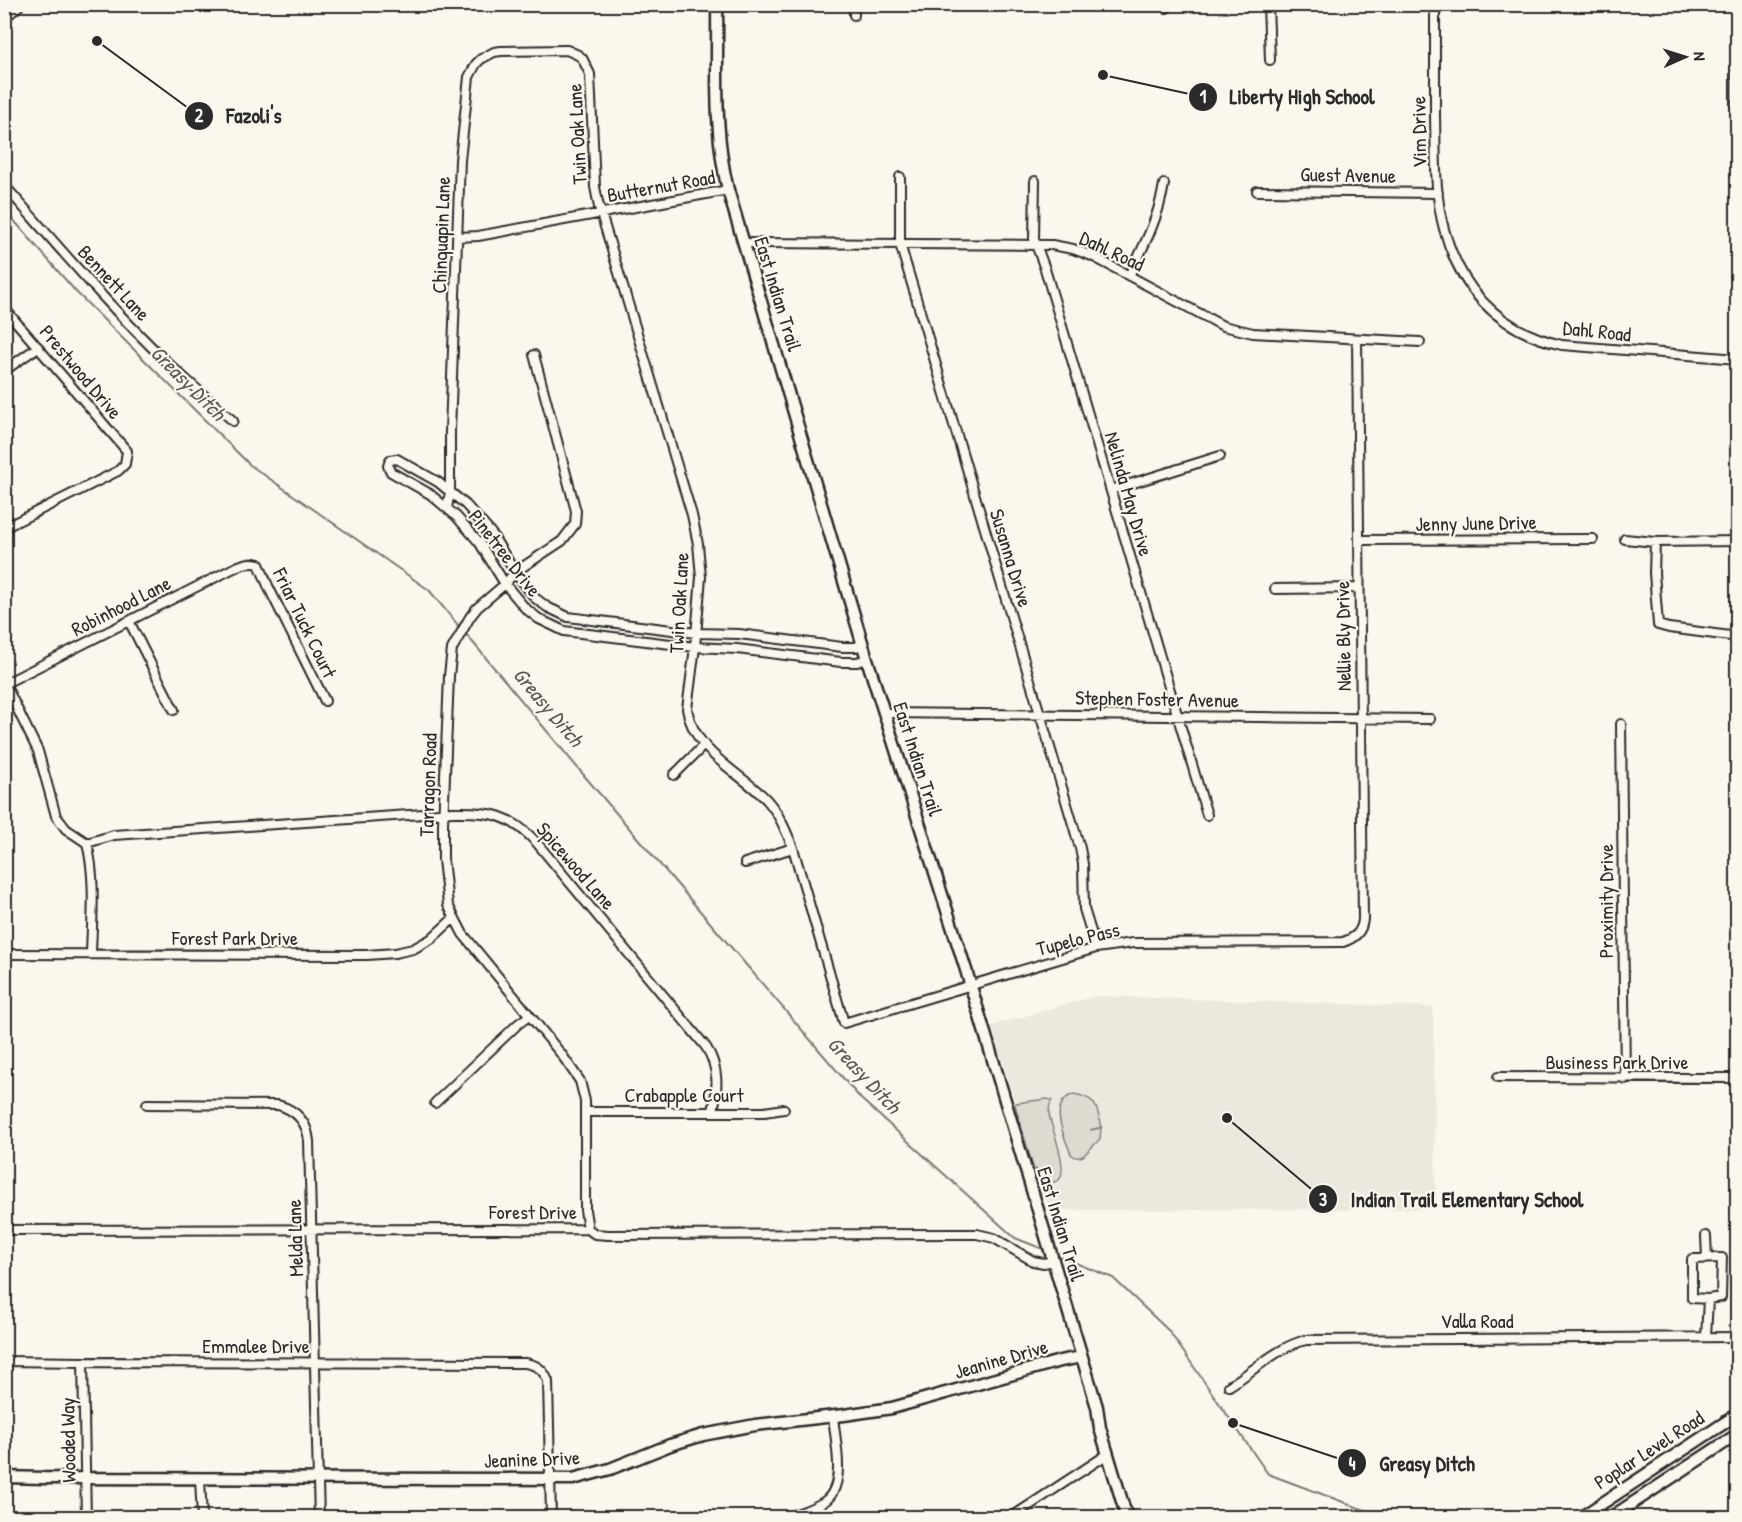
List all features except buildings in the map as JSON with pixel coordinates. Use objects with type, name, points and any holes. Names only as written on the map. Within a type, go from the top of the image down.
[{"type":"main road","points":[[4,16],[18,4]]},
{"type":"main road","name":"East Indian Trail","points":[[717,4],[718,123],[720,149],[728,190],[867,659],[970,986],[1082,1357],[1127,1518]]},
{"type":"main road","name":"Jeanine Drive","points":[[4,1477],[573,1479],[593,1475],[670,1445],[725,1431],[911,1403],[1060,1361],[1082,1357]]},
{"type":"main road","name":"Poplar Level Road","points":[[1580,1518],[1737,1413]]},
{"type":"main road","name":"Poplar Level Road","points":[[1610,1518],[1737,1434]]},
{"type":"street","points":[[854,4],[854,15]]},
{"type":"street","points":[[1268,4],[1270,60]]},
{"type":"street","name":"Vim Drive","points":[[1435,4],[1438,193],[1444,229],[1454,257]]},
{"type":"street","points":[[1737,4],[1737,175]]},
{"type":"street","name":"Chinquapin Lane","points":[[447,508],[450,492],[450,431],[460,160],[467,90],[472,70],[482,59],[494,52],[555,50],[572,52]]},
{"type":"street","name":"Twin Oak Lane","points":[[572,52],[582,58],[590,74],[596,187],[601,213],[692,514],[698,544],[701,567],[695,647],[687,709],[691,726],[704,745],[766,799],[785,828],[793,848],[844,1023]]},
{"type":"street","name":"Susanna Drive","points":[[900,177],[900,244],[1080,848],[1083,864],[1084,909],[1096,948]]},
{"type":"street","name":"Nelinda May Drive","points":[[1035,181],[1034,234],[1036,246],[1045,269],[1207,815]]},
{"type":"street","points":[[1129,276],[1154,224],[1164,184]]},
{"type":"street","name":"Bennett Lane","points":[[4,185],[94,287],[141,336],[232,421]]},
{"type":"street","name":"Butternut Road","points":[[458,237],[478,236],[728,190]]},
{"type":"street","name":"Guest Avenue","points":[[1257,191],[1438,193]]},
{"type":"street","name":"Dahl Road","points":[[744,243],[1052,245],[1092,256],[1205,317],[1234,330],[1420,342]]},
{"type":"street","name":"Dahl Road","points":[[1454,257],[1471,287],[1491,310],[1514,328],[1545,342],[1579,348],[1737,359]]},
{"type":"street","name":"Prestwood Drive","points":[[4,308],[127,451],[126,460],[118,471],[4,528]]},
{"type":"street","name":"Nellie Bly Drive","points":[[1357,339],[1363,919],[1360,931]]},
{"type":"street","points":[[4,371],[38,347]]},
{"type":"street","name":"Tarragon Road","points":[[534,355],[576,511],[575,524],[562,541],[515,572],[506,584],[477,608],[452,650],[449,667],[443,859],[448,906],[463,934],[577,1076],[582,1086],[585,1112],[585,1210],[588,1229]]},
{"type":"street","points":[[1111,490],[1220,456]]},
{"type":"street","name":"Pinetree Drive","points":[[863,645],[842,647],[739,634],[696,633],[568,617],[535,598],[515,572],[491,533],[450,492],[408,464],[397,459],[390,460],[388,466],[391,472],[430,494],[456,516],[478,542],[525,608],[539,619],[564,631],[841,662],[857,662],[867,659]]},
{"type":"street","name":"Jenny June Drive","points":[[1360,540],[1593,539]]},
{"type":"street","points":[[1625,539],[1655,542],[1737,541]]},
{"type":"street","points":[[1655,542],[1654,573],[1658,625],[1737,637]]},
{"type":"street","name":"Robinhood Lane","points":[[5,684],[230,570],[245,563],[254,563]]},
{"type":"street","name":"Friar Tuck Court","points":[[254,563],[259,564],[325,701]]},
{"type":"street","points":[[1275,589],[1359,588]]},
{"type":"street","points":[[129,621],[174,710]]},
{"type":"street","points":[[5,684],[38,751],[56,816],[66,829],[87,843],[93,880],[91,954]]},
{"type":"street","name":"Stephen Foster Avenue","points":[[884,713],[1430,719]]},
{"type":"street","name":"Proximity Drive","points":[[1621,724],[1625,1079]]},
{"type":"street","points":[[674,775],[704,745]]},
{"type":"street","name":"Spicewood Lane","points":[[87,843],[114,836],[476,811],[506,819],[521,828],[537,843],[706,1047],[716,1072],[717,1087],[713,1111]]},
{"type":"street","points":[[745,862],[793,848]]},
{"type":"street","name":"Forest Park Drive","points":[[4,954],[367,955],[395,953],[421,946],[454,918]]},
{"type":"street","name":"Tupelo Pass","points":[[844,1023],[1096,948],[1133,943],[1343,942],[1350,940],[1360,931]]},
{"type":"street","points":[[435,1103],[529,1016]]},
{"type":"street","name":"Business Park Drive","points":[[1498,1077],[1737,1078]]},
{"type":"street","name":"Melda Lane","points":[[147,1104],[278,1105],[294,1111],[305,1124],[308,1133],[319,1518]]},
{"type":"street","name":"Crabapple Court","points":[[585,1112],[764,1112],[784,1109]]},
{"type":"street","name":"Forest Drive","points":[[4,1230],[588,1229],[595,1234],[608,1235],[977,1234],[994,1238],[1033,1261],[1044,1263],[1053,1261]]},
{"type":"street","points":[[1706,1236],[1707,1258]]},
{"type":"street","points":[[1707,1258],[1722,1258],[1722,1297],[1692,1299],[1692,1259],[1707,1258]]},
{"type":"street","points":[[1706,1337],[1708,1299]]},
{"type":"street","name":"Valla Road","points":[[1229,1386],[1267,1360],[1294,1344],[1306,1340],[1737,1337]]},
{"type":"street","name":"Emmalee Drive","points":[[4,1361],[508,1363],[534,1365],[543,1371],[548,1382],[551,1518]]},
{"type":"street","name":"Wooded Way","points":[[83,1362],[86,1518]]},
{"type":"street","points":[[786,1518],[822,1503],[834,1490],[838,1473],[833,1416]]},
{"type":"street","points":[[1010,1518],[1108,1454]]},
{"type":"street","points":[[200,1479],[202,1518]]},
{"type":"shaded area","points":[[1095,996],[1433,1007],[1436,1209],[1050,1211],[991,1026]]},
{"type":"shaded area","points":[[1074,1094],[1087,1098],[1094,1104],[1102,1127],[1090,1130],[1101,1128],[1100,1139],[1083,1156],[1078,1157],[1071,1154],[1059,1112],[1066,1098]]},
{"type":"shaded area","points":[[1052,1100],[1049,1116],[1061,1158],[1060,1178],[1055,1182],[1045,1180],[1036,1169],[1034,1170],[1015,1105]]},
{"type":"waterway","name":"Greasy Ditch","points":[[4,209],[77,293],[250,465],[429,590],[461,629]]},
{"type":"waterway","name":"Greasy Ditch","points":[[465,633],[861,1099],[1015,1238],[1043,1249]]},
{"type":"waterway","name":"Greasy Ditch","points":[[1058,1256],[1113,1278],[1169,1331],[1268,1474],[1391,1518]]},
{"type":"place","name":"Fazoli's","points":[[97,41]]},
{"type":"place","name":"Liberty High School","points":[[1103,75]]},
{"type":"place","name":"Indian Trail Elementary School","points":[[1227,1118]]},
{"type":"place","name":"Greasy Ditch","points":[[1233,1423]]}]
